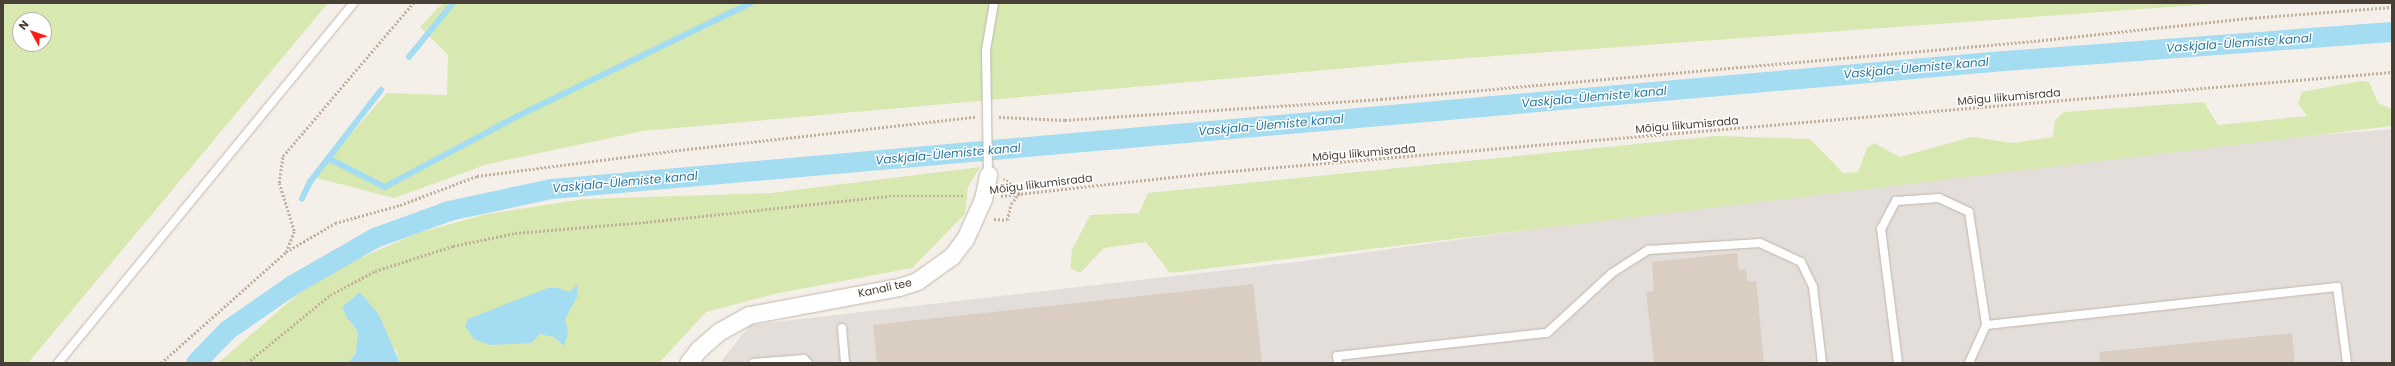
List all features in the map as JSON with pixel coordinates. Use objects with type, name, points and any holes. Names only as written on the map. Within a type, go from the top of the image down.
[{"type":"street","name":"Kanali tee","points":[[688,363],[699,349],[720,330],[749,315],[899,287],[917,281],[952,256],[965,238],[983,199],[988,175]]},
{"type":"lane","points":[[58,363],[354,3]]},
{"type":"lane","name":"Kanali tee","points":[[988,175],[986,50],[994,3]]},
{"type":"lane","points":[[1898,363],[1881,229],[1896,201],[1939,198],[1969,212],[1986,325],[1969,363]]},
{"type":"lane","points":[[1338,363],[1337,356],[1547,333],[1612,273],[1648,250],[1760,243],[1801,262],[1813,287],[1822,363]]},
{"type":"lane","points":[[1986,325],[2337,287],[2347,363]]},
{"type":"lane","points":[[842,328],[845,363]]},
{"type":"lane","points":[[752,363],[804,359],[808,363]]},
{"type":"path","points":[[286,252],[294,231],[278,183],[283,156],[413,3]]},
{"type":"path","points":[[161,363],[286,252],[335,223],[400,206],[477,176],[679,150],[986,116],[1065,120],[1381,99],[2034,41],[2251,18],[2392,7]]},
{"type":"path","name":"Mõigu liikumisrada","points":[[247,363],[330,295],[376,271],[453,246],[515,233],[646,222],[889,196],[967,196],[983,199],[1020,192],[1228,172],[2392,72]]},
{"type":"path","points":[[976,217],[1007,220],[1011,204],[1020,192],[1005,179],[988,175]]},
{"type":"shaded area","points":[[2392,129],[2392,363],[720,363],[750,325],[1296,262],[2055,157]]},
{"type":"green space","points":[[3,3],[328,3],[28,363],[3,363]]},
{"type":"green space","points":[[443,3],[2225,3],[1414,62],[643,131],[488,164],[394,198],[313,177],[387,93],[447,95],[448,55],[420,27]]},
{"type":"green space","points":[[2361,81],[2369,82],[2378,103],[2392,109],[2392,126],[1170,273],[1146,242],[1104,248],[1080,273],[1070,268],[1072,250],[1090,215],[1139,213],[1148,193],[1717,136],[1810,139],[1843,173],[1858,172],[1867,148],[1874,143],[1900,157],[1971,137],[2013,143],[2053,137],[2055,120],[2064,112],[2204,102],[2218,125],[2307,116],[2298,104],[2302,92]]},
{"type":"green space","points":[[980,167],[968,187],[965,214],[912,268],[774,294],[706,312],[659,363],[400,363],[396,350],[347,318],[358,331],[356,353],[348,363],[218,363],[299,293],[346,264],[418,233],[487,214],[584,199],[771,193]]},
{"type":"water","points":[[578,284],[577,297],[565,319],[568,333],[564,346],[554,337],[540,334],[531,343],[491,345],[474,339],[465,326],[468,319],[548,288],[559,288],[569,292]]},
{"type":"water","points":[[360,292],[379,315],[400,363],[348,363],[356,353],[358,331],[347,318],[342,307]]},
{"type":"building","points":[[1737,253],[1739,270],[1746,269],[1747,281],[1756,281],[1764,363],[1654,363],[1646,292],[1654,291],[1652,262]]},
{"type":"building","points":[[1253,284],[1262,363],[877,363],[873,325]]},
{"type":"building","points":[[2292,333],[2295,363],[2100,363],[2099,352]]},
{"type":"waterway","points":[[409,57],[453,3]]},
{"type":"waterway","points":[[328,158],[385,187],[516,117],[751,3]]},
{"type":"waterway","name":"Vaskjala-Ülemiste kanal","points":[[196,363],[228,330],[293,285],[375,238],[449,211],[552,189],[1992,62],[2392,32]]},
{"type":"waterway","points":[[302,199],[310,182],[381,90]]}]
